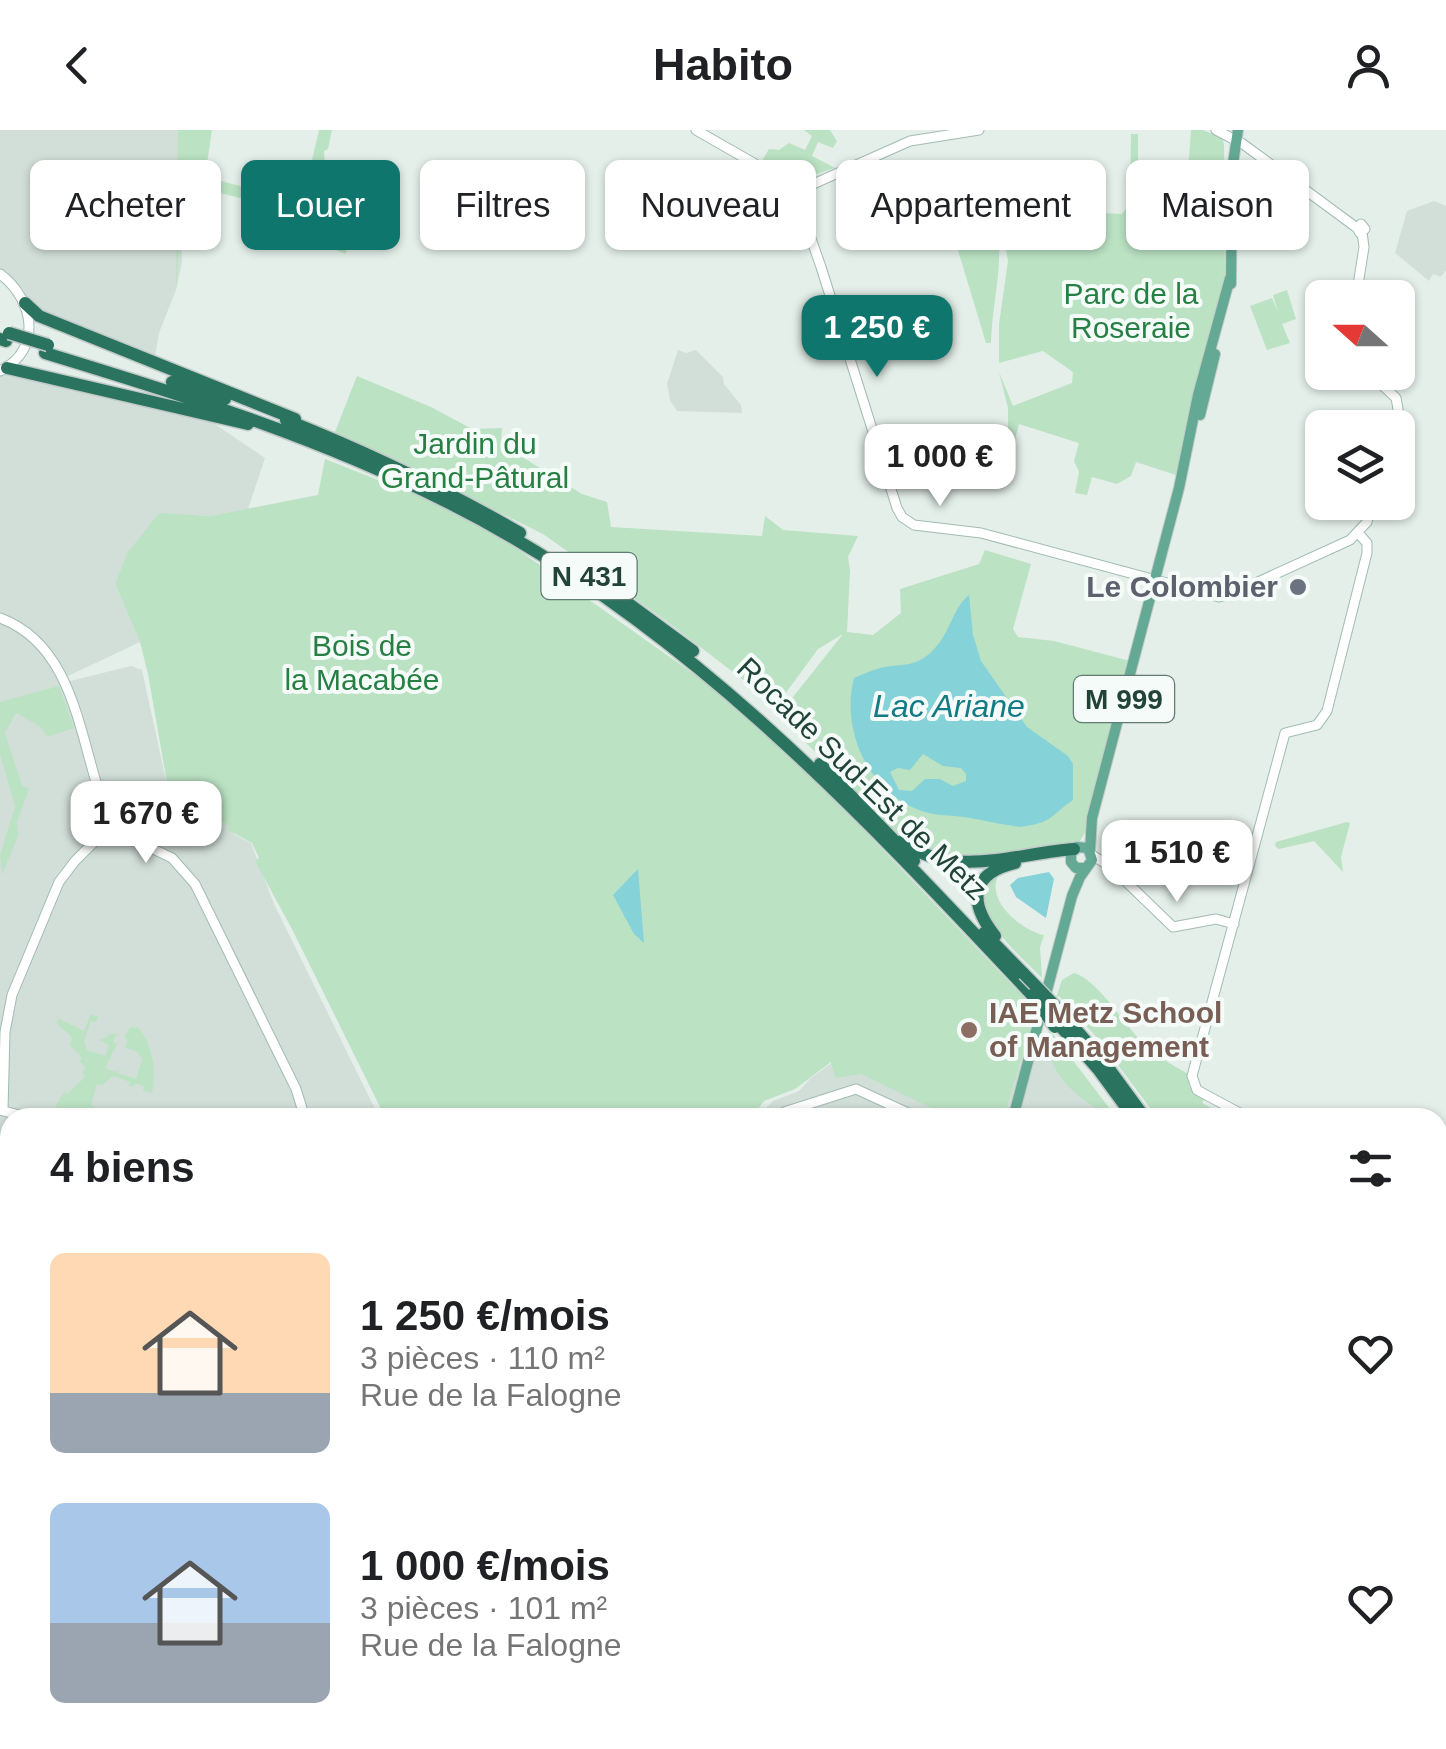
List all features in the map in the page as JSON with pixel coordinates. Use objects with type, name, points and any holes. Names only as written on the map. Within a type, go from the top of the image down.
[{"type":"highway","points":[[25,302],[38,316],[308,424],[356,448]]},
{"type":"highway","name":"Rocade Sud-Est de Metz","points":[[4,336],[233,410],[340,452],[468,514],[566,570],[660,636],[791,746],[1020,976],[1032,995],[1104,1062],[1136,1108]]},
{"type":"highway","name":"Rocade Sud-Est de Metz","points":[[46,349],[242,405],[356,448],[456,496],[570,563],[665,629],[772,718],[854,798],[1056,1019]]},
{"type":"highway","points":[[3,370],[209,414],[340,452]]},
{"type":"highway","points":[[854,798],[907,845],[944,861],[1073,856]]},
{"type":"highway","points":[[1020,976],[985,923],[976,900],[979,887],[986,876],[1000,867],[1073,856]]},
{"type":"highway","points":[[1056,1019],[1117,1108]]},
{"type":"main road","name":"M 999","points":[[1017,1108],[1072,896],[1089,860],[1092,818],[1183,464],[1212,370],[1230,278],[1236,134]]},
{"type":"main road","name":"M 999","points":[[1072,896],[1073,856],[1092,818]]},
{"type":"main road","points":[[1073,856],[1089,860],[1076,868],[1073,856]]},
{"type":"street","points":[[696,130],[748,160]]},
{"type":"street","points":[[816,183],[910,140],[979,130]]},
{"type":"street","points":[[1216,130],[1236,134],[1359,230],[1364,248],[1359,280]]},
{"type":"street","points":[[815,250],[902,517],[914,526],[981,533],[1211,596],[1228,595],[1359,534],[1368,520]]},
{"type":"street","points":[[0,274],[25,302],[30,321],[28,338],[20,354],[3,370]]},
{"type":"street","points":[[1231,1108],[1198,1090],[1191,1080],[1285,733],[1317,725],[1326,715],[1369,547],[1359,534]]},
{"type":"street","points":[[0,618],[26,630],[64,678],[115,830],[167,854],[190,876],[302,1108]]},
{"type":"street","points":[[1,1108],[5,1032],[12,996],[54,891],[72,865],[115,830]]},
{"type":"street","points":[[1089,860],[1117,874],[1173,926],[1182,928],[1216,919],[1234,924]]},
{"type":"street","points":[[798,1108],[856,1089],[897,1108]]},
{"type":"shaded area","points":[[0,130],[180,130],[180,160],[30,160],[30,250],[182,250],[176,290],[159,333],[154,362],[39,316],[0,274]]},
{"type":"shaded area","points":[[1434,201],[1446,206],[1446,270],[1441,277],[1433,274],[1429,281],[1395,253],[1407,211]]},
{"type":"shaded area","points":[[678,350],[696,350],[723,377],[742,413],[677,411],[667,384]]},
{"type":"shaded area","points":[[0,371],[193,409],[265,458],[248,509],[210,516],[158,514],[115,584],[140,642],[64,678],[66,682],[131,666],[142,670],[169,794],[230,826],[235,835],[251,843],[274,904],[375,1108],[0,1108]]},
{"type":"shaded area","points":[[970,962],[1019,1018],[1049,1042],[1101,1108],[766,1108],[773,1101],[799,1091],[811,1078]]},
{"type":"green space","points":[[178,130],[212,130],[208,160],[178,160]]},
{"type":"green space","points":[[319,130],[332,130],[328,149],[324,151],[325,160],[312,160]]},
{"type":"green space","points":[[804,130],[830,130],[837,141],[833,148],[818,142],[812,156],[835,168],[816,174],[816,160],[763,160],[769,149],[779,150],[789,143],[805,150],[812,136]]},
{"type":"green space","name":"Parc de la Roseraie","points":[[1191,130],[1222,138],[1224,160],[1189,160]]},
{"type":"green space","name":"Parc de la Roseraie","points":[[1131,134],[1138,134],[1138,160],[1131,160]]},
{"type":"green space","points":[[221,181],[241,186],[241,198],[221,193]]},
{"type":"green space","name":"Parc de la Roseraie","points":[[1126,208],[1126,250],[1225,250],[1225,282],[1176,475],[1136,462],[1131,476],[1117,484],[1092,477],[1087,495],[1075,493],[1079,472],[1074,461],[1079,443],[1019,424],[1014,443],[1008,441],[1008,408],[999,372],[1013,406],[1072,383],[1073,372],[1043,351],[999,363],[1006,250],[1106,250],[1106,213],[1122,214]]},
{"type":"green space","points":[[958,250],[999,250],[991,343],[986,343]]},
{"type":"green space","points":[[1287,290],[1296,319],[1282,324],[1290,343],[1267,350],[1250,306],[1272,298],[1278,312],[1273,295]]},
{"type":"green space","name":"Jardin du Grand-Pâtural","points":[[357,376],[472,429],[502,428],[501,444],[582,494],[607,502],[611,527],[762,536],[765,516],[783,530],[858,536],[848,557],[847,632],[873,635],[901,613],[900,589],[979,564],[985,550],[1031,564],[1013,629],[1018,637],[1054,641],[1130,661],[1087,830],[1073,851],[967,863],[923,854],[892,832],[859,794],[778,716],[843,634],[818,649],[785,694],[750,685],[543,534],[335,432]]},
{"type":"green space","name":"Bois de la Macabée","points":[[325,459],[441,505],[506,541],[729,699],[826,790],[1036,1010],[1007,1108],[931,1108],[861,1074],[835,1078],[831,1062],[795,1089],[764,1101],[759,1108],[381,1108],[255,861],[259,858],[252,843],[228,830],[230,826],[169,794],[140,642],[115,584],[128,552],[159,513],[210,516],[318,495]]},
{"type":"green space","points":[[59,686],[74,728],[47,737],[42,728],[16,713],[5,733],[22,785],[29,789],[17,822],[18,836],[2,875],[0,855],[15,806],[0,754],[0,702]]},
{"type":"green space","points":[[1350,823],[1341,857],[1343,872],[1314,841],[1279,849],[1275,846],[1276,842]]},
{"type":"green space","points":[[999,874],[996,893],[1000,903],[1015,920],[1044,935],[1040,947],[1042,978],[1007,943],[988,914],[988,886]]},
{"type":"green space","points":[[1074,973],[1092,984],[1147,1047],[1188,1074],[1189,1086],[1205,1098],[1202,1103],[1212,1108],[1150,1108],[1099,1040],[1059,996],[1056,998],[1062,980]]},
{"type":"green space","points":[[91,1014],[98,1017],[96,1022],[91,1021],[84,1042],[87,1050],[105,1056],[109,1045],[99,1040],[113,1033],[120,1035],[115,1036],[113,1042],[117,1044],[105,1068],[117,1072],[119,1068],[118,1073],[136,1079],[142,1059],[136,1051],[125,1048],[128,1040],[124,1038],[130,1027],[137,1028],[135,1024],[149,1047],[154,1074],[152,1093],[143,1090],[144,1086],[129,1086],[130,1082],[113,1076],[102,1085],[97,1084],[91,1105],[95,1108],[55,1107],[64,1092],[67,1094],[85,1077],[82,1073],[86,1068],[70,1045],[72,1037],[56,1023],[59,1019],[84,1031]]},
{"type":"green space","points":[[1049,1029],[1109,1108],[1095,1108],[1064,1082],[1048,1045]]},
{"type":"water","name":"Lac Ariane","points":[[969,595],[973,635],[981,661],[1027,727],[1068,756],[1073,764],[1073,800],[1039,823],[1019,827],[930,813],[906,804],[875,777],[856,739],[851,719],[854,678],[921,660],[940,642]],"holes":[[[923,754],[943,766],[961,768],[966,781],[953,786],[940,779],[925,779],[912,791],[899,790],[890,772],[898,768],[910,770]]]},
{"type":"water","points":[[638,869],[644,943],[634,934],[613,895]]},
{"type":"water","points":[[1049,872],[1054,879],[1046,918],[1016,897],[1010,885],[1018,878]]},
{"type":"place","name":"Le Colombier","points":[[1298,587]]},
{"type":"place","name":"IAE Metz School of Management","points":[[969,1030]]}]
